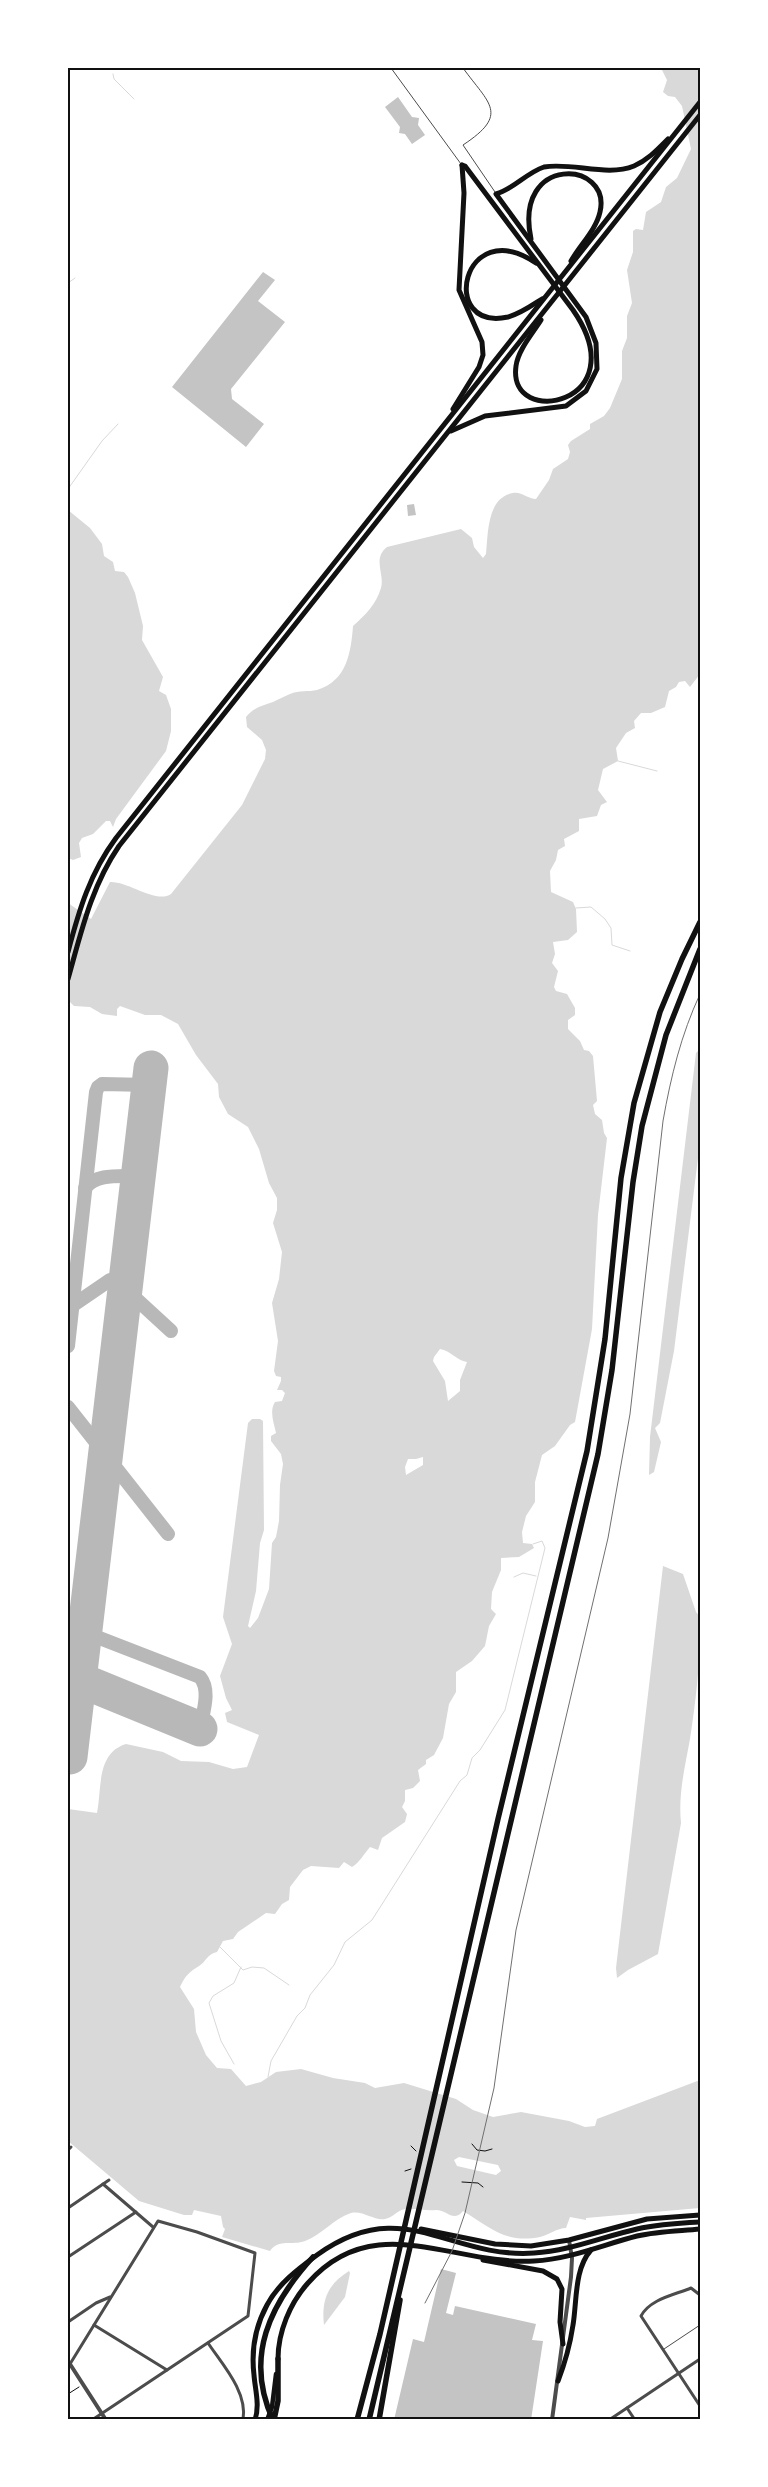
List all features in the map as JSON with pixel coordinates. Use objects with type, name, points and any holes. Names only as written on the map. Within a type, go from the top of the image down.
[{"type":"highway","points":[[68,952],[81,903],[95,870],[116,838],[700,102]]},
{"type":"highway","points":[[68,979],[89,905],[103,870],[119,846],[700,114]]},
{"type":"highway","points":[[448,432],[485,416],[560,407],[575,401],[586,391],[597,369],[598,349],[589,323],[496,194],[510,188],[533,172],[544,167],[618,169],[631,167],[651,156],[681,127]]},
{"type":"highway","points":[[462,165],[466,166],[541,266],[568,303],[587,335],[591,348],[590,368],[583,385],[570,396],[555,402],[540,402],[523,390],[518,381],[516,367],[522,351],[553,300]]},
{"type":"highway","points":[[446,423],[479,367],[483,355],[480,338],[459,290],[464,193],[462,165]]},
{"type":"highway","points":[[532,242],[528,223],[529,207],[540,186],[552,177],[568,173],[581,175],[592,183],[599,194],[600,212],[562,276]]},
{"type":"highway","points":[[541,266],[517,253],[489,254],[480,259],[470,269],[465,283],[466,292],[469,301],[478,311],[497,318],[513,316],[546,297]]},
{"type":"highway","points":[[357,2420],[385,2315],[506,1782],[587,1450],[605,1338],[621,1178],[634,1103],[660,1012],[700,922]]},
{"type":"highway","points":[[369,2420],[451,2067],[598,1454],[612,1370],[636,1163],[648,1098],[672,1017],[700,949]]},
{"type":"highway","points":[[254,2420],[257,2404],[253,2351],[258,2324],[268,2302],[292,2274],[313,2257],[338,2242],[364,2231],[384,2228],[408,2228],[429,2229],[473,2240],[516,2246],[569,2240],[654,2218],[700,2215]]},
{"type":"highway","points":[[408,2228],[486,2250],[526,2254],[564,2249],[645,2227],[700,2222]]},
{"type":"highway","points":[[461,2254],[523,2262],[552,2260],[654,2233],[700,2229]]},
{"type":"highway","points":[[274,2420],[278,2401],[278,2357],[286,2318],[300,2294],[319,2272],[342,2256],[365,2247],[394,2243],[421,2245],[494,2264],[543,2272],[554,2276],[562,2288],[560,2322],[563,2344]]},
{"type":"highway","points":[[558,2382],[565,2363],[572,2331],[581,2264],[591,2250]]},
{"type":"highway","points":[[274,2420],[262,2383],[264,2345],[271,2318],[283,2293],[313,2257]]},
{"type":"highway","points":[[379,2420],[392,2325]]},
{"type":"main road","points":[[267,2420],[272,2407],[278,2357]]},
{"type":"street","points":[[68,2150],[72,2147]]},
{"type":"street","points":[[68,2208],[109,2180]]},
{"type":"street","points":[[103,2184],[153,2227]]},
{"type":"street","points":[[68,2257],[136,2212]]},
{"type":"street","points":[[92,2420],[102,2413],[208,2343],[248,2315],[256,2255],[252,2250],[160,2220],[153,2227],[94,2326],[69,2362],[102,2413],[106,2420]]},
{"type":"street","points":[[552,2420],[571,2277],[572,2258],[569,2240]]},
{"type":"street","points":[[700,2293],[691,2288],[647,2307],[641,2316],[700,2406]]},
{"type":"street","points":[[68,2322],[96,2303],[111,2297]]},
{"type":"street","points":[[94,2326],[167,2370]]},
{"type":"street","points":[[208,2343],[233,2381],[243,2403],[243,2420]]},
{"type":"street","points":[[609,2420],[700,2359]]},
{"type":"street","points":[[627,2408],[635,2420]]},
{"type":"lane","points":[[391,68],[462,165]]},
{"type":"lane","points":[[463,68],[490,105],[492,117],[485,129],[463,145],[496,194]]},
{"type":"lane","points":[[663,2350],[700,2325]]},
{"type":"path","points":[[472,2144],[477,2150],[492,2149]]},
{"type":"path","points":[[462,2182],[478,2183],[483,2187]]},
{"type":"path","points":[[68,2394],[83,2384]]},
{"type":"shaded area","points":[[661,68],[700,68],[700,674],[690,687],[685,681],[679,682],[676,687],[669,691],[665,707],[651,713],[641,713],[634,721],[635,728],[626,733],[616,748],[618,761],[603,769],[598,790],[607,802],[601,805],[597,816],[579,819],[579,831],[564,839],[565,846],[558,850],[556,860],[550,871],[551,892],[573,902],[576,909],[577,932],[568,940],[553,942],[555,954],[552,963],[558,971],[554,987],[556,991],[567,994],[575,1008],[575,1015],[568,1020],[568,1029],[580,1041],[584,1050],[589,1051],[593,1056],[597,1101],[593,1105],[595,1114],[602,1120],[604,1133],[607,1138],[598,1215],[592,1329],[575,1422],[570,1425],[555,1446],[542,1455],[535,1482],[535,1502],[526,1516],[522,1532],[523,1543],[532,1544],[534,1548],[519,1557],[501,1558],[501,1570],[492,1592],[491,1609],[496,1614],[489,1626],[485,1646],[472,1661],[456,1672],[456,1692],[449,1704],[443,1738],[434,1755],[426,1760],[426,1764],[418,1770],[420,1781],[413,1788],[405,1790],[405,1801],[402,1807],[407,1814],[405,1822],[382,1838],[378,1850],[370,1847],[352,1867],[344,1862],[339,1868],[311,1866],[303,1870],[290,1887],[289,1900],[282,1904],[275,1914],[266,1913],[238,1932],[233,1939],[223,1941],[217,1952],[211,1954],[190,1972],[180,1987],[194,2009],[196,2032],[206,2055],[217,2068],[231,2069],[246,2086],[261,2082],[276,2072],[301,2069],[333,2078],[365,2083],[375,2088],[404,2083],[456,2099],[473,2110],[493,2117],[521,2112],[569,2121],[585,2127],[595,2126],[597,2119],[700,2080],[700,2208],[586,2218],[586,2220],[570,2217],[566,2228],[528,2239],[498,2233],[463,2211],[453,2216],[440,2211],[405,2209],[388,2218],[381,2219],[355,2212],[345,2215],[317,2235],[305,2241],[282,2243],[270,2251],[222,2237],[225,2229],[221,2216],[194,2210],[192,2215],[184,2215],[139,2201],[68,2141],[68,1809],[97,1813],[100,1783],[105,1763],[116,1749],[126,1744],[163,1752],[181,1761],[209,1762],[233,1769],[247,1767],[259,1735],[227,1722],[225,1713],[232,1710],[226,1698],[220,1676],[232,1644],[223,1617],[248,1423],[252,1419],[263,1421],[264,1530],[260,1543],[256,1591],[248,1626],[250,1628],[258,1618],[269,1589],[272,1543],[276,1537],[279,1521],[280,1485],[283,1464],[281,1454],[271,1441],[271,1436],[276,1433],[272,1409],[275,1402],[282,1401],[285,1393],[282,1390],[277,1390],[281,1377],[276,1376],[274,1371],[278,1341],[272,1303],[279,1279],[282,1252],[273,1223],[277,1210],[277,1198],[269,1183],[259,1149],[248,1127],[228,1114],[219,1097],[218,1084],[196,1055],[178,1024],[161,1015],[145,1015],[120,1006],[117,1009],[117,1016],[102,1014],[90,1007],[74,1006],[68,1000],[68,903],[91,919],[110,882],[158,896],[171,894],[242,805],[265,759],[266,750],[262,740],[247,727],[246,717],[255,709],[290,694],[317,690],[327,686],[341,673],[349,655],[353,626],[366,614],[379,594],[382,583],[380,556],[387,547],[461,529],[472,538],[474,547],[483,558],[486,554],[491,518],[498,501],[504,496],[513,493],[536,499],[549,480],[553,469],[568,459],[570,452],[568,445],[571,441],[590,429],[590,424],[604,416],[610,408],[622,379],[622,351],[627,338],[627,316],[632,303],[627,270],[633,252],[633,231],[636,229],[643,230],[646,212],[661,202],[666,187],[677,178],[691,149],[682,106],[675,97],[668,96],[663,92],[667,80]],"holes":[[[440,1349],[467,1362],[460,1380],[460,1391],[448,1401],[445,1381],[433,1361]],[[423,1457],[423,1465],[406,1475],[405,1467],[408,1459]]]},
{"type":"shaded area","points":[[68,510],[90,528],[102,544],[104,556],[113,562],[115,571],[124,572],[128,577],[135,593],[143,626],[142,640],[163,677],[159,691],[166,695],[171,709],[171,731],[166,751],[116,819],[113,827],[110,821],[106,821],[93,834],[82,838],[79,843],[81,857],[73,860],[68,858]]},
{"type":"shaded area","points":[[700,1049],[700,1142],[674,1351],[660,1423],[655,1428],[661,1442],[654,1472],[649,1475],[650,1437],[696,1053]]},
{"type":"shaded area","points":[[663,1566],[683,1574],[696,1612],[700,1617],[700,1648],[696,1694],[681,1791],[681,1823],[658,1954],[617,1978],[616,1968]]},
{"type":"shaded area","points":[[349,2271],[345,2297],[324,2325],[325,2300],[331,2287]]},
{"type":"pier","points":[[459,2157],[498,2165],[501,2171],[496,2175],[457,2166],[454,2160]]},
{"type":"building","points":[[398,97],[412,117],[419,118],[418,125],[425,135],[412,144],[405,134],[399,133],[400,127],[385,107]]},
{"type":"building","points":[[263,272],[275,280],[258,301],[285,322],[231,389],[232,399],[264,424],[246,447],[172,387]]},
{"type":"building","points":[[414,504],[416,515],[408,516],[407,505]]},
{"type":"building","points":[[441,2269],[456,2273],[446,2313],[453,2315],[455,2306],[536,2324],[532,2340],[543,2341],[531,2420],[394,2420],[413,2339],[424,2342]]},
{"type":"waterway","points":[[113,74],[114,79],[134,99]]},
{"type":"waterway","points":[[68,283],[75,278]]},
{"type":"waterway","points":[[68,489],[102,441],[118,424]]},
{"type":"waterway","points":[[618,761],[657,771]]},
{"type":"waterway","points":[[576,908],[591,907],[605,919],[611,928],[612,945],[630,951]]},
{"type":"waterway","points":[[268,2077],[271,2061],[297,2016],[305,2008],[310,1995],[334,1965],[345,1942],[372,1920],[460,1781],[467,1775],[472,1758],[480,1750],[505,1710],[545,1548],[542,1541],[533,1544]]},
{"type":"waterway","points":[[514,1577],[523,1573],[536,1576]]},
{"type":"waterway","points":[[220,1947],[243,1970],[252,1967],[264,1968],[289,1985]]},
{"type":"waterway","points":[[234,2064],[221,2041],[209,2003],[213,1996],[234,1983],[241,1967]]},
{"type":"taxiway","points":[[68,1346],[96,1092],[102,1084],[149,1085]]},
{"type":"taxiway","points":[[85,1188],[99,1178],[111,1176],[130,1176],[137,1185]]},
{"type":"taxiway","points":[[69,1308],[110,1280],[121,1279],[129,1287],[134,1297],[171,1331]]},
{"type":"taxiway","points":[[68,1407],[168,1534]]},
{"type":"taxiway","points":[[68,1623],[80,1627],[84,1632],[200,1677],[206,1695],[200,1729]]},
{"type":"taxiway","points":[[68,1742],[72,1741]]},
{"type":"runway","points":[[70,1757],[151,1068]]},
{"type":"runway","points":[[68,1675],[200,1729]]},
{"type":"railway","points":[[425,2303],[452,2251],[465,2213],[494,2088],[516,1930],[608,1538],[630,1414],[666,1104],[682,1040],[700,994]]}]
